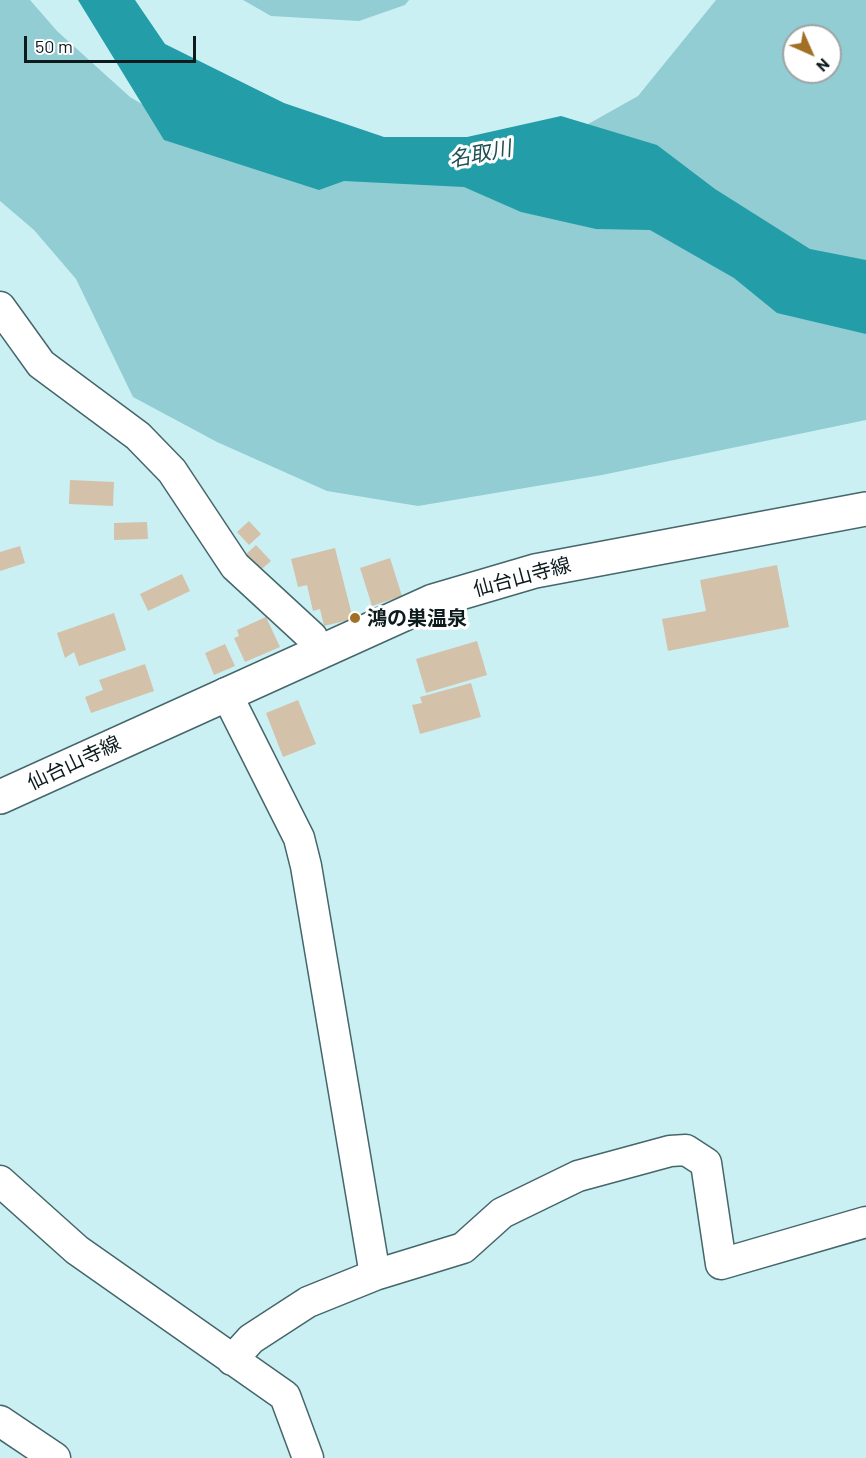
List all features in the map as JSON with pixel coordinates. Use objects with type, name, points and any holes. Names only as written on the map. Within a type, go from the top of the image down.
[{"type":"main road","name":"仙台山寺線","points":[[0,797],[433,601],[535,571],[866,509]]},
{"type":"street","points":[[0,307],[41,364],[138,436],[172,471],[236,566],[312,637],[317,652]]},
{"type":"street","points":[[226,693],[298,838],[306,866],[375,1275]]},
{"type":"street","points":[[232,1360],[251,1339],[308,1302],[375,1275],[463,1248],[502,1213],[578,1176],[670,1151],[686,1150],[706,1163],[721,1264],[866,1222]]},
{"type":"street","points":[[0,1181],[76,1250],[285,1396],[308,1458]]},
{"type":"street","points":[[0,1421],[55,1458]]},
{"type":"shaded area","points":[[0,0],[30,0],[57,31],[130,97],[199,138],[494,177],[638,96],[716,0],[866,0],[866,420],[602,475],[418,506],[327,491],[217,442],[133,397],[76,279],[34,230],[0,201]]},
{"type":"shaded area","points":[[243,0],[409,0],[405,5],[359,21],[271,16]]},
{"type":"water","name":"名取川","points":[[78,0],[135,0],[165,44],[284,103],[384,137],[467,137],[561,116],[657,145],[715,189],[810,249],[866,260],[866,334],[777,313],[734,278],[650,230],[596,229],[521,212],[464,187],[344,181],[319,190],[164,140]]},
{"type":"building","points":[[70,480],[114,482],[113,506],[69,504]]},
{"type":"building","points":[[249,521],[261,534],[249,545],[237,532]]},
{"type":"building","points":[[147,522],[148,539],[114,540],[114,523]]},
{"type":"building","points":[[256,545],[271,561],[257,573],[243,557]]},
{"type":"building","points":[[20,546],[25,563],[0,571],[0,552]]},
{"type":"building","points":[[335,548],[353,619],[324,626],[320,609],[313,611],[307,585],[298,587],[291,559]]},
{"type":"building","points":[[390,558],[402,596],[372,606],[360,568]]},
{"type":"building","points":[[777,565],[789,627],[668,651],[662,619],[706,611],[700,580]]},
{"type":"building","points":[[182,574],[190,591],[148,611],[140,594]]},
{"type":"building","points":[[114,613],[126,650],[79,666],[74,652],[65,658],[57,633]]},
{"type":"building","points":[[266,617],[280,647],[245,662],[234,638],[239,636],[237,630]]},
{"type":"building","points":[[477,641],[487,675],[426,693],[416,659]]},
{"type":"building","points":[[225,644],[235,666],[214,675],[205,653]]},
{"type":"building","points":[[145,664],[154,691],[91,713],[85,697],[103,690],[99,680]]},
{"type":"building","points":[[471,683],[481,717],[420,734],[412,705],[422,703],[420,697]]},
{"type":"building","points":[[298,700],[316,744],[283,757],[266,713]]},
{"type":"place","name":"鴻の巣温泉","points":[[355,618]]}]
